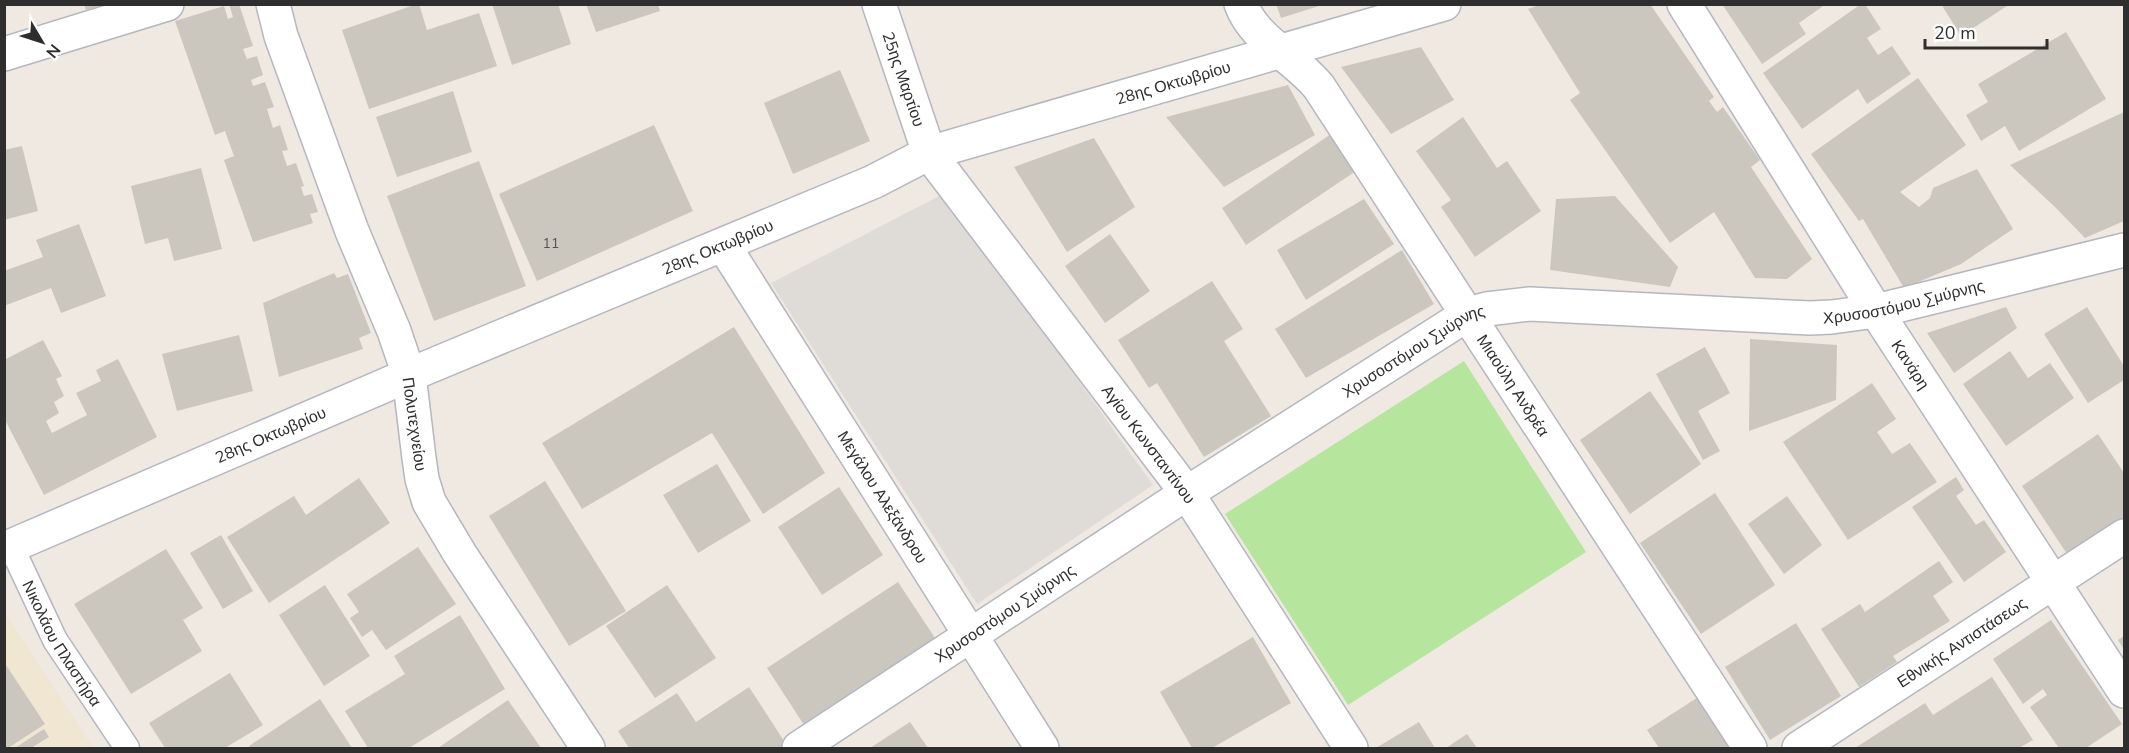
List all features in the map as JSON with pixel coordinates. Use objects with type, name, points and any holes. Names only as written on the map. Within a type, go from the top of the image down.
[{"type":"street","points":[[4,54],[167,4]]},
{"type":"street","name":"Πολυτεχνείου","points":[[273,4],[281,36],[351,231],[394,331],[409,375],[422,479],[429,502],[460,554],[588,748]]},
{"type":"street","name":"25ης Μαρτίου","points":[[879,4],[929,153]]},
{"type":"street","name":"Μιαούλη Ανδρέα","points":[[1241,4],[1250,24],[1307,73],[1319,87],[1750,748]]},
{"type":"street","name":"28ης Οκτωβρίου","points":[[7,542],[724,246],[873,182],[929,153],[1444,4]]},
{"type":"street","name":"Κανάρη","points":[[1684,4],[1876,311],[2124,691]]},
{"type":"street","name":"Αγίου Κωνσταντίνου","points":[[929,153],[1187,493],[1351,748]]},
{"type":"street","name":"Μεγάλου Αλεξάνδρου","points":[[724,246],[1042,748]]},
{"type":"street","name":"Χρυσοστόμου Σμύρνης","points":[[799,748],[1187,493],[1468,314],[1496,307],[1530,304],[1810,318],[1832,317],[1876,311],[2124,250]]},
{"type":"street","name":"Εθνικής Αντιστάσεως","points":[[1799,748],[2124,536]]},
{"type":"street","name":"Νικολάου Πλαστήρα","points":[[7,542],[55,640],[127,748]]},
{"type":"shaded area","points":[[945,193],[1153,485],[977,604],[771,283]]},
{"type":"shaded area","points":[[5,612],[93,748],[5,748]]},
{"type":"green space","points":[[1464,361],[1586,552],[1348,705],[1225,514]]},
{"type":"building","points":[[84,4],[103,4],[103,5],[86,10]]},
{"type":"building","points":[[229,4],[239,4],[253,46],[243,49],[247,59],[257,56],[263,75],[251,80],[253,86],[265,82],[274,107],[267,109],[273,128],[280,125],[288,150],[282,151],[287,166],[296,163],[304,186],[301,187],[304,196],[312,194],[318,212],[310,214],[313,223],[253,242],[224,160],[234,156],[225,131],[215,135],[175,21],[224,6],[228,19],[233,17]]},
{"type":"building","points":[[419,4],[427,30],[479,13],[497,66],[369,109],[342,30]]},
{"type":"building","points":[[492,4],[558,4],[571,44],[512,65]]},
{"type":"building","points":[[586,4],[658,4],[660,11],[596,32]]},
{"type":"building","points":[[1276,4],[1322,4],[1322,5],[1281,18]]},
{"type":"building","points":[[1542,4],[1650,4],[1714,97],[1709,101],[1717,112],[1723,107],[1760,160],[1751,167],[1812,259],[1787,279],[1755,278],[1714,212],[1670,243],[1570,100],[1580,93],[1528,9]]},
{"type":"building","points":[[1722,4],[1826,4],[1799,23],[1806,34],[1762,64]]},
{"type":"building","points":[[1861,4],[1865,4],[1881,29],[1867,38],[1878,55],[1892,46],[1911,74],[1867,104],[1858,89],[1802,129],[1763,73]]},
{"type":"building","points":[[1941,4],[2010,4],[1961,36]]},
{"type":"building","points":[[2066,32],[2106,99],[2019,151],[2005,126],[1981,141],[1966,115],[1988,102],[1978,84]]},
{"type":"building","points":[[1421,47],[1454,100],[1391,134],[1341,67]]},
{"type":"building","points":[[840,70],[870,141],[793,174],[764,103]]},
{"type":"building","points":[[1918,78],[1966,145],[1900,192],[1919,207],[1930,198],[1933,188],[1977,169],[2013,229],[1961,264],[1904,288],[1863,219],[1859,221],[1811,154]]},
{"type":"building","points":[[1288,85],[1315,135],[1224,187],[1166,117]]},
{"type":"building","points":[[453,91],[472,152],[397,177],[376,117]]},
{"type":"building","points":[[2124,112],[2124,221],[2085,238],[2010,165]]},
{"type":"building","points":[[1463,117],[1497,168],[1507,161],[1541,211],[1475,257],[1441,207],[1451,200],[1416,151]]},
{"type":"building","points":[[654,125],[693,211],[537,281],[499,194]]},
{"type":"building","points":[[1331,134],[1356,171],[1246,245],[1222,208]]},
{"type":"building","points":[[1094,138],[1135,207],[1067,252],[1014,167]]},
{"type":"building","points":[[22,146],[38,211],[4,220],[4,150]]},
{"type":"building","points":[[479,161],[526,286],[434,321],[387,196]]},
{"type":"building","points":[[201,168],[222,249],[174,261],[168,238],[145,244],[131,186]]},
{"type":"building","points":[[1615,196],[1678,267],[1670,287],[1550,270],[1556,199]]},
{"type":"building","points":[[1364,199],[1394,244],[1306,300],[1277,250]]},
{"type":"building","points":[[79,224],[106,296],[61,313],[51,288],[4,306],[4,271],[43,257],[36,240]]},
{"type":"building","points":[[1110,234],[1150,291],[1105,323],[1065,266]]},
{"type":"building","points":[[1402,250],[1434,304],[1306,378],[1275,329]]},
{"type":"building","points":[[334,273],[337,278],[348,274],[371,333],[359,338],[363,349],[279,377],[263,303]]},
{"type":"building","points":[[1212,281],[1243,329],[1224,341],[1271,416],[1204,457],[1157,383],[1149,388],[1118,340]]},
{"type":"building","points":[[2006,307],[2017,328],[1954,373],[1927,333]]},
{"type":"building","points":[[2087,307],[2124,366],[2124,380],[2088,403],[2044,334]]},
{"type":"building","points":[[734,327],[825,473],[763,514],[712,433],[582,509],[542,443]]},
{"type":"building","points":[[239,335],[253,391],[177,411],[162,354]]},
{"type":"building","points":[[1750,339],[1837,345],[1836,400],[1749,431]]},
{"type":"building","points":[[43,340],[62,376],[56,379],[64,396],[54,402],[59,413],[46,421],[52,433],[87,415],[76,393],[101,381],[96,370],[118,359],[157,437],[44,495],[4,418],[4,360]]},
{"type":"building","points":[[1705,347],[1730,393],[1698,411],[1720,451],[1703,460],[1656,374]]},
{"type":"building","points":[[2010,351],[2028,378],[2050,363],[2074,398],[2006,446],[1963,384]]},
{"type":"building","points":[[1872,383],[1896,419],[1877,432],[1892,454],[1910,443],[1937,482],[1848,540],[1783,442]]},
{"type":"building","points":[[1650,391],[1701,464],[1630,514],[1580,440]]},
{"type":"building","points":[[2098,434],[2124,473],[2124,529],[2073,563],[2022,486]]},
{"type":"building","points":[[717,464],[751,521],[698,553],[663,495]]},
{"type":"building","points":[[1956,477],[1964,490],[1956,496],[1976,525],[1984,520],[2006,552],[1964,582],[1912,507]]},
{"type":"building","points":[[359,478],[390,523],[269,603],[227,537],[294,496],[306,515]]},
{"type":"building","points":[[545,481],[626,611],[569,646],[489,516]]},
{"type":"building","points":[[839,487],[883,555],[822,595],[778,527]]},
{"type":"building","points":[[1715,493],[1775,585],[1701,634],[1640,543]]},
{"type":"building","points":[[1787,496],[1822,545],[1784,574],[1748,524]]},
{"type":"building","points":[[221,535],[253,591],[223,609],[190,553]]},
{"type":"building","points":[[418,547],[456,604],[386,650],[372,630],[362,637],[350,618],[359,612],[347,594]]},
{"type":"building","points":[[166,549],[203,608],[183,620],[202,651],[131,694],[74,604]]},
{"type":"building","points":[[1939,561],[1953,582],[1933,596],[1950,621],[1893,656],[1897,662],[1859,687],[1821,629],[1860,604],[1865,612]]},
{"type":"building","points":[[898,582],[935,638],[804,725],[767,668]]},
{"type":"building","points":[[325,585],[370,656],[324,686],[279,615]]},
{"type":"building","points":[[667,585],[716,658],[655,698],[606,626]]},
{"type":"building","points":[[460,615],[505,689],[409,748],[368,748],[345,711],[405,674],[394,656]]},
{"type":"building","points":[[2051,620],[2122,724],[2086,748],[2059,748],[2030,707],[2047,695],[2043,689],[2023,704],[1993,659]]},
{"type":"building","points":[[1796,623],[1841,696],[1770,740],[1725,667]]},
{"type":"building","points":[[2124,636],[2124,650],[2118,640]]},
{"type":"building","points":[[1253,637],[1291,703],[1212,748],[1192,748],[1160,692]]},
{"type":"building","points":[[4,662],[45,724],[8,748],[4,748]]},
{"type":"building","points":[[230,673],[263,725],[225,748],[165,748],[149,723]]},
{"type":"building","points":[[1992,677],[2033,740],[2019,748],[1855,748],[1925,703],[1933,715]]},
{"type":"building","points":[[749,687],[786,744],[779,748],[629,748],[618,731],[677,693],[696,722]]},
{"type":"building","points":[[1700,696],[1735,748],[1659,748],[1647,730]]},
{"type":"building","points":[[320,699],[352,748],[250,748],[249,746]]},
{"type":"building","points":[[508,700],[541,748],[438,748]]},
{"type":"building","points":[[910,722],[928,748],[870,748]]},
{"type":"building","points":[[1419,722],[1435,748],[1376,748]]},
{"type":"building","points":[[44,729],[49,737],[31,748],[15,748]]},
{"type":"building","points":[[1467,734],[1477,748],[1446,748]]}]
